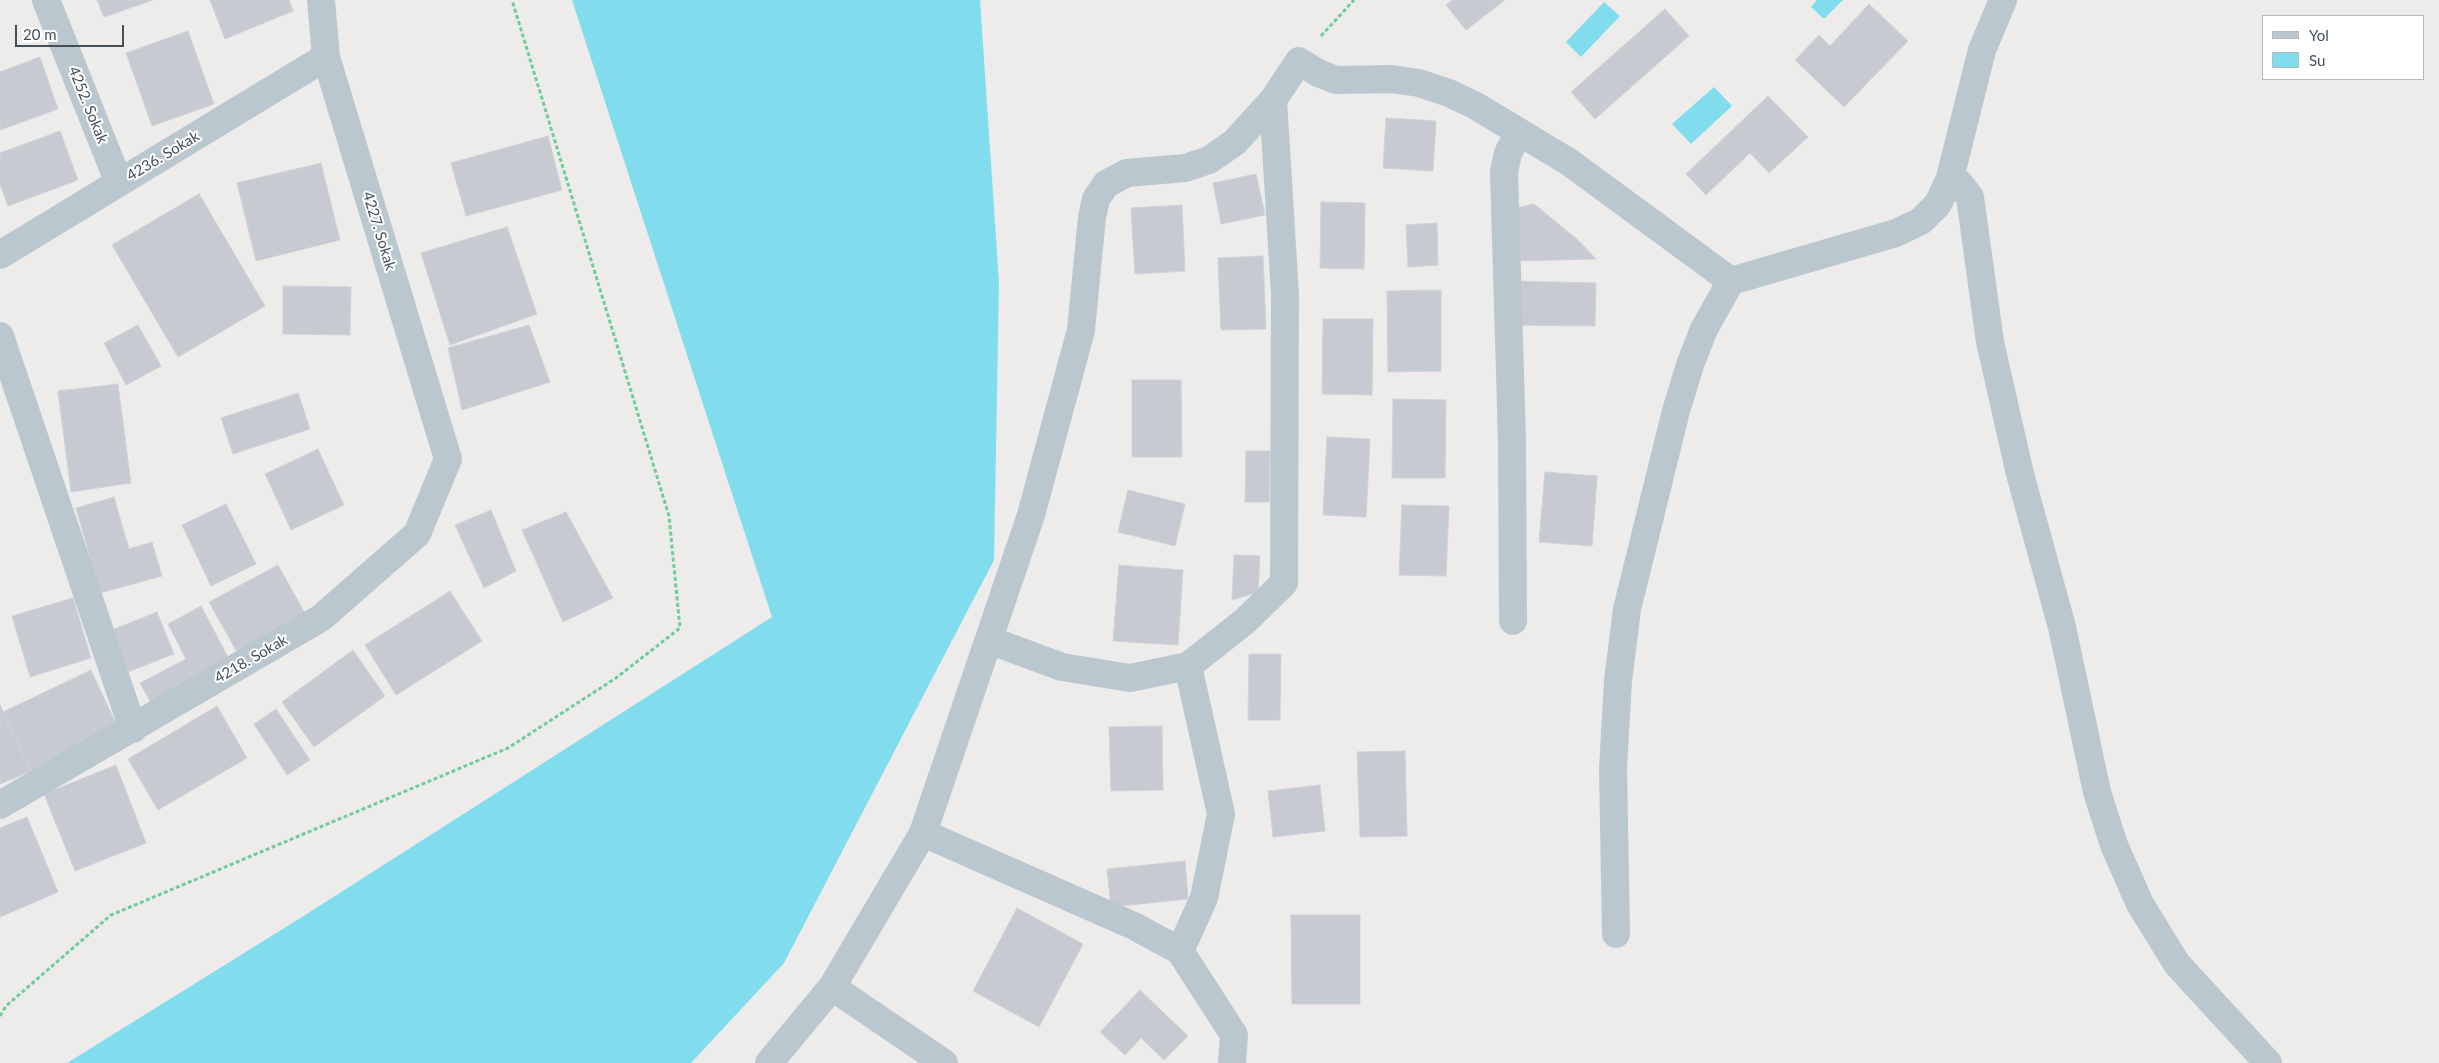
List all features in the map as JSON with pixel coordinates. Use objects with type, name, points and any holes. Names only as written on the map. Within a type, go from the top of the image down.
[{"type":"street","name":"4252. Sokak","points":[[46,0],[119,183]]},
{"type":"street","name":"4227. Sokak","points":[[321,0],[326,57],[448,459]]},
{"type":"street","points":[[1616,934],[1613,768],[1618,681],[1627,609],[1690,365],[1704,329],[1731,281],[1896,232],[1921,221],[1938,204],[1950,178],[1982,50],[2002,0]]},
{"type":"street","name":"4236. Sokak","points":[[0,255],[326,57]]},
{"type":"street","points":[[768,1063],[832,987],[923,833],[1031,515],[1081,330],[1092,217],[1096,199],[1106,184],[1126,173],[1185,168],[1209,160],[1236,142],[1272,100],[1299,61],[1318,74],[1336,80],[1391,79],[1419,83],[1450,93],[1476,106],[1568,162],[1731,281]]},
{"type":"street","points":[[989,640],[1062,667],[1130,678],[1188,666],[1244,621],[1284,583],[1285,295],[1272,100]]},
{"type":"street","points":[[1513,621],[1512,442],[1504,172],[1508,153],[1519,133]]},
{"type":"street","points":[[1950,178],[1959,183],[1970,198],[1990,342],[2020,474],[2062,627],[2096,792],[2114,845],[2140,904],[2177,964],[2268,1063]]},
{"type":"street","points":[[0,336],[133,728]]},
{"type":"street","name":"4218. Sokak","points":[[0,805],[321,618],[416,534],[448,459]]},
{"type":"street","points":[[1180,950],[1204,898],[1221,814],[1188,666]]},
{"type":"street","points":[[923,833],[1134,926],[1180,950],[1234,1035],[1232,1063]]},
{"type":"street","points":[[832,987],[944,1063]]},
{"type":"path","points":[[0,1016],[6,1006],[111,915],[508,748],[616,678],[680,628],[669,516],[512,0]]},
{"type":"path","points":[[1299,61],[1354,0]]},
{"type":"water","points":[[572,0],[980,0],[999,283],[994,560],[784,963],[691,1063],[67,1063],[302,917],[772,617]]},
{"type":"water","points":[[1817,0],[1843,0],[1824,19],[1811,7]]},
{"type":"water","points":[[1604,2],[1620,16],[1581,57],[1566,42]]},
{"type":"water","points":[[1714,87],[1732,106],[1691,144],[1672,124]]},
{"type":"building","points":[[97,0],[153,0],[104,17]]},
{"type":"building","points":[[210,0],[289,0],[293,11],[225,39]]},
{"type":"building","points":[[1452,0],[1505,0],[1466,30],[1446,5]]},
{"type":"building","points":[[1869,4],[1908,41],[1844,107],[1795,60],[1819,35],[1830,46]]},
{"type":"building","points":[[1665,9],[1689,36],[1595,119],[1571,92]]},
{"type":"building","points":[[188,31],[214,104],[152,126],[126,53]]},
{"type":"building","points":[[40,57],[58,109],[0,130],[0,72]]},
{"type":"building","points":[[1768,96],[1808,137],[1769,173],[1750,153],[1706,195],[1686,174]]},
{"type":"building","points":[[1386,118],[1436,121],[1433,171],[1383,168]]},
{"type":"building","points":[[60,131],[78,180],[8,206],[0,184],[0,153]]},
{"type":"building","points":[[548,136],[562,190],[466,216],[451,163]]},
{"type":"building","points":[[321,163],[340,240],[256,261],[237,183]]},
{"type":"building","points":[[1256,174],[1265,215],[1221,224],[1213,183]]},
{"type":"building","points":[[199,194],[265,306],[178,357],[112,245]]},
{"type":"building","points":[[1321,202],[1365,203],[1364,269],[1320,268]]},
{"type":"building","points":[[1534,204],[1578,240],[1596,259],[1514,261],[1515,208]]},
{"type":"building","points":[[1182,205],[1185,271],[1135,274],[1131,208]]},
{"type":"building","points":[[1437,223],[1438,265],[1408,267],[1406,225]]},
{"type":"building","points":[[507,227],[537,314],[450,345],[421,253]]},
{"type":"building","points":[[1263,256],[1266,329],[1221,330],[1218,258]]},
{"type":"building","points":[[1512,281],[1596,283],[1595,326],[1511,325]]},
{"type":"building","points":[[283,286],[351,287],[350,335],[283,334]]},
{"type":"building","points":[[1441,290],[1441,371],[1388,372],[1387,291]]},
{"type":"building","points":[[1323,319],[1373,319],[1372,395],[1322,394]]},
{"type":"building","points":[[138,325],[161,366],[126,385],[104,343]]},
{"type":"building","points":[[529,325],[550,382],[462,410],[448,348]]},
{"type":"building","points":[[1132,380],[1181,380],[1182,457],[1132,457]]},
{"type":"building","points":[[118,384],[131,483],[71,492],[58,391]]},
{"type":"building","points":[[298,393],[310,429],[233,454],[221,418]]},
{"type":"building","points":[[1393,399],[1446,400],[1445,478],[1392,478]]},
{"type":"building","points":[[1327,437],[1370,439],[1366,517],[1323,515]]},
{"type":"building","points":[[318,449],[344,505],[291,530],[265,474]]},
{"type":"building","points":[[1246,451],[1270,451],[1269,502],[1245,502]]},
{"type":"building","points":[[1545,472],[1597,476],[1592,546],[1539,542]]},
{"type":"building","points":[[1128,490],[1185,504],[1175,546],[1118,532]]},
{"type":"building","points":[[114,497],[129,549],[152,542],[162,576],[100,593],[76,508]]},
{"type":"building","points":[[226,504],[256,564],[211,586],[182,525]]},
{"type":"building","points":[[1402,505],[1449,506],[1446,576],[1399,575]]},
{"type":"building","points":[[491,510],[516,571],[484,588],[455,525]]},
{"type":"building","points":[[566,512],[613,598],[563,622],[522,530]]},
{"type":"building","points":[[1234,555],[1260,556],[1258,592],[1232,600]]},
{"type":"building","points":[[278,565],[306,615],[237,652],[209,602]]},
{"type":"building","points":[[1119,565],[1183,570],[1178,645],[1113,641]]},
{"type":"building","points":[[450,591],[482,641],[396,695],[365,645]]},
{"type":"building","points":[[73,598],[91,658],[30,677],[12,616]]},
{"type":"building","points":[[201,606],[230,661],[151,703],[140,683],[186,659],[168,624]]},
{"type":"building","points":[[157,612],[174,654],[128,672],[112,630]]},
{"type":"building","points":[[353,650],[385,696],[314,747],[282,702]]},
{"type":"building","points":[[1249,654],[1281,654],[1280,720],[1248,720]]},
{"type":"building","points":[[91,670],[119,730],[31,771],[3,712]]},
{"type":"building","points":[[0,705],[31,771],[0,784]]},
{"type":"building","points":[[217,706],[247,758],[158,810],[128,759]]},
{"type":"building","points":[[276,709],[310,760],[287,775],[254,724]]},
{"type":"building","points":[[1162,726],[1163,790],[1111,791],[1109,727]]},
{"type":"building","points":[[1405,751],[1407,836],[1360,837],[1357,752]]},
{"type":"building","points":[[116,765],[146,843],[75,871],[44,794]]},
{"type":"building","points":[[1320,785],[1325,831],[1273,837],[1268,791]]},
{"type":"building","points":[[27,817],[58,892],[0,917],[0,828]]},
{"type":"building","points":[[1185,861],[1188,899],[1111,907],[1107,869]]},
{"type":"building","points":[[1017,908],[1083,944],[1039,1027],[973,991]]},
{"type":"building","points":[[1291,915],[1360,915],[1360,1004],[1292,1004]]},
{"type":"building","points":[[1140,990],[1188,1036],[1164,1060],[1141,1038],[1125,1055],[1100,1032]]}]
